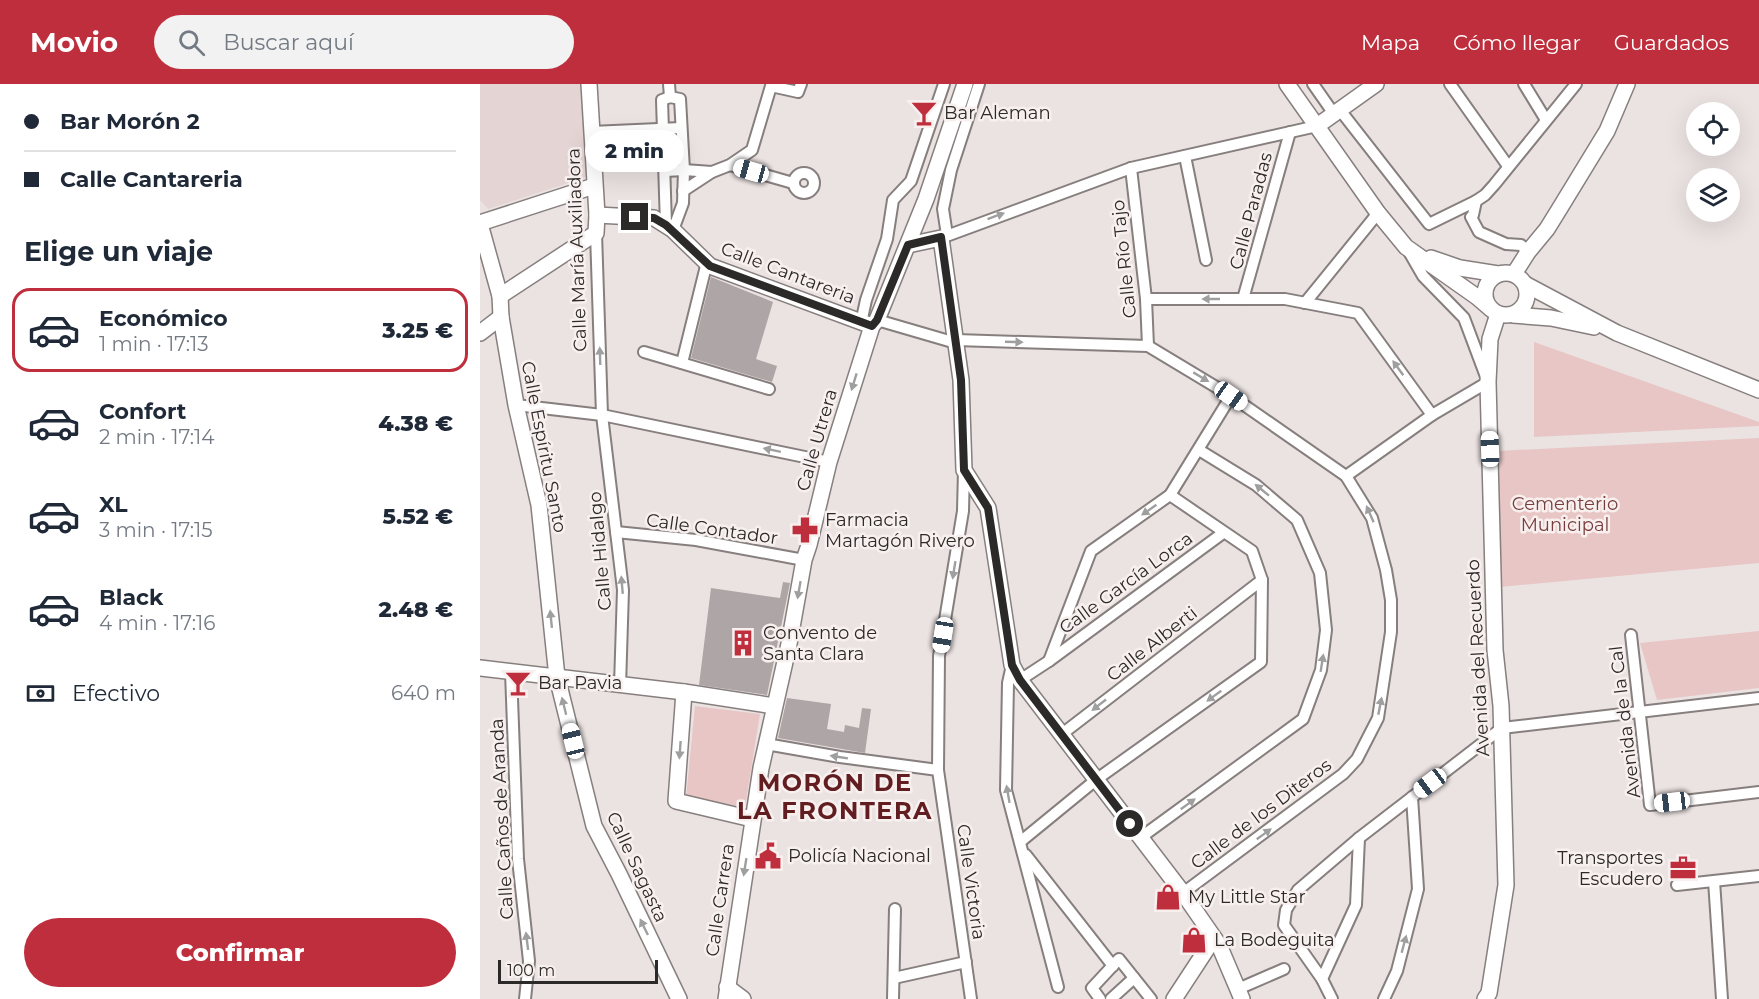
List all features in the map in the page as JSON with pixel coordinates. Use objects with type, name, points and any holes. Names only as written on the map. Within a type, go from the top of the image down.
[{"type":"street","name":"Calle María Auxiliadora","points":[[589,84],[597,215],[602,415]]},
{"type":"street","points":[[669,84],[675,98],[681,128],[684,170],[683,203],[669,228]]},
{"type":"street","points":[[683,191],[752,150],[771,86],[798,92],[801,84]]},
{"type":"street","points":[[944,84],[911,182],[893,200],[887,238],[866,300],[870,323],[956,341],[1148,346],[1231,396],[1346,476],[1432,415],[1488,382],[1464,318],[1423,276],[1406,247],[1378,213],[1287,84]]},
{"type":"street","name":"Calle Utrera","points":[[774,706],[789,644],[804,560],[829,462],[870,323],[908,245],[965,84]]},
{"type":"street","points":[[979,84],[951,170],[943,209],[944,236],[961,380],[964,470],[988,508],[1012,665],[1020,680],[1183,893],[1219,945],[1240,994],[1284,969]]},
{"type":"street","points":[[1313,84],[1429,224],[1485,195],[1576,84]]},
{"type":"street","points":[[908,245],[944,236],[1131,168],[1317,126],[1376,84]]},
{"type":"street","points":[[1450,84],[1508,166]]},
{"type":"street","points":[[1524,84],[1546,120]]},
{"type":"street","points":[[1513,315],[1519,312],[1528,296],[1520,279],[1528,252],[1551,222],[1607,131],[1627,84]]},
{"type":"street","points":[[669,228],[664,171],[662,100],[675,98]]},
{"type":"street","points":[[591,132],[681,128]]},
{"type":"street","name":"Calle Paradas","points":[[1244,299],[1290,132]]},
{"type":"street","points":[[1185,156],[1206,260]]},
{"type":"street","points":[[730,165],[793,183]]},
{"type":"street","name":"Calle Río Tajo","points":[[1131,168],[1146,299],[1148,346]]},
{"type":"street","points":[[664,171],[712,172]]},
{"type":"street","points":[[480,224],[594,186]]},
{"type":"street","points":[[1476,201],[1471,217],[1479,232],[1506,244],[1521,245],[1528,252]]},
{"type":"street","points":[[1305,303],[1378,213]]},
{"type":"street","name":"Calle Cantareria","points":[[597,215],[654,218],[669,228],[710,266],[870,323]]},
{"type":"street","name":"Calle Espíritu Santo","points":[[480,224],[500,296],[501,317],[516,405],[538,505],[557,677]]},
{"type":"street","points":[[500,296],[596,233]]},
{"type":"street","points":[[1406,247],[1437,261],[1460,268],[1520,279],[1617,333],[1759,390]]},
{"type":"street","points":[[1406,247],[1477,297],[1494,312],[1551,318],[1617,333]]},
{"type":"street","points":[[682,363],[706,262]]},
{"type":"street","points":[[1494,312],[1487,304],[1485,290],[1492,278],[1498,274]]},
{"type":"street","points":[[1146,299],[1285,299],[1358,313],[1432,415]]},
{"type":"street","name":"Avenida del Recuerdo","points":[[1485,999],[1489,993],[1506,885],[1502,728],[1495,650],[1488,382],[1494,312]]},
{"type":"street","points":[[480,333],[501,317]]},
{"type":"street","points":[[644,352],[769,389]]},
{"type":"street","points":[[1049,661],[1091,551],[1170,495],[1231,396]]},
{"type":"street","points":[[516,405],[602,415],[829,462]]},
{"type":"street","name":"Calle Hidalgo","points":[[602,415],[623,590],[620,686]]},
{"type":"street","points":[[1140,838],[1304,719],[1321,670],[1326,630],[1320,573],[1298,520],[1256,485],[1198,450]]},
{"type":"street","name":"Calle Victoria","points":[[964,470],[963,511],[939,656],[938,770],[971,999]]},
{"type":"street","name":"Calle de los Diteros","points":[[1183,893],[1343,774],[1357,759],[1378,718],[1391,632],[1391,600],[1386,570],[1372,518],[1346,476]]},
{"type":"street","points":[[1021,846],[1097,779],[1261,662],[1262,580],[1252,551],[1170,495]]},
{"type":"street","name":"Calle Contador","points":[[616,532],[696,540],[804,560]]},
{"type":"street","name":"Calle García Lorca","points":[[1020,680],[1223,533]]},
{"type":"street","name":"Calle Alberti","points":[[1062,734],[1262,580]]},
{"type":"street","name":"Avenida de la Cal","points":[[1631,635],[1650,805],[1759,792]]},
{"type":"street","points":[[1012,665],[1008,683],[1006,790],[1058,987]]},
{"type":"street","points":[[480,668],[684,692],[774,706]]},
{"type":"street","name":"Calle Caños de Aranda","points":[[511,672],[518,859],[529,961],[525,999]]},
{"type":"street","name":"Calle Sagasta","points":[[557,677],[594,826],[679,999]]},
{"type":"street","points":[[684,692],[676,801],[752,819]]},
{"type":"street","points":[[1332,999],[1322,979],[1284,925],[1286,910],[1298,890],[1359,838],[1502,728],[1759,698]]},
{"type":"street","name":"Calle Carrera","points":[[727,993],[752,819],[774,706]]},
{"type":"street","points":[[766,744],[938,770]]},
{"type":"street","points":[[1384,999],[1397,971],[1418,889],[1412,797]]},
{"type":"street","points":[[1322,979],[1356,905],[1359,838]]},
{"type":"street","points":[[1021,846],[1113,966]]},
{"type":"street","points":[[1677,885],[1759,876]]},
{"type":"street","points":[[1714,881],[1722,999]]},
{"type":"street","points":[[893,999],[895,909]]},
{"type":"street","points":[[1174,999],[1214,938]]},
{"type":"street","points":[[1100,999],[1092,987],[1119,959],[1151,999]]},
{"type":"street","points":[[894,978],[966,962]]},
{"type":"street","points":[[1111,999],[1134,978]]},
{"type":"street","points":[[727,993],[743,999]]},
{"type":"shaded area","points":[[480,84],[584,84],[590,176],[488,209],[480,200]]},
{"type":"green space","points":[[1534,342],[1759,422],[1759,426],[1534,437]]},
{"type":"green space","name":"Cementerio Municipal","points":[[1759,438],[1759,563],[1500,587],[1497,451]]},
{"type":"green space","points":[[1759,631],[1759,688],[1657,700],[1640,643]]},
{"type":"green space","points":[[695,706],[760,714],[745,807],[686,798]]},
{"type":"building","points":[[711,277],[773,302],[756,359],[777,366],[772,382],[691,358]]},
{"type":"building","name":"Convento de Santa Clara","points":[[783,582],[790,583],[767,695],[699,685],[711,588],[780,598]]},
{"type":"building","points":[[787,698],[831,704],[827,729],[844,732],[845,725],[859,728],[862,708],[871,709],[865,753],[778,738]]},
{"type":"place","name":"Bar Aleman","points":[[924,113]]},
{"type":"place","name":"Farmacia Martagón Rivero","points":[[805,530]]},
{"type":"place","name":"Convento de Santa Clara","points":[[743,643]]},
{"type":"place","name":"Bar Pavia","points":[[518,683]]},
{"type":"place","name":"Policía Nacional","points":[[768,856]]},
{"type":"place","name":"Transportes Escudero","points":[[1683,868]]},
{"type":"place","name":"My Little Star","points":[[1168,897]]},
{"type":"place","name":"La Bodeguita","points":[[1194,940]]},
{"type":"district","name":"MORÓN DE LA FRONTERA","points":[[835,796]]},
{"type":"route","points":[[635,217],[654,218],[666,225],[710,266],[872,326],[877,320],[908,245],[941,237],[961,380],[964,470],[988,508],[1012,665],[1020,680],[1130,824]]}]
